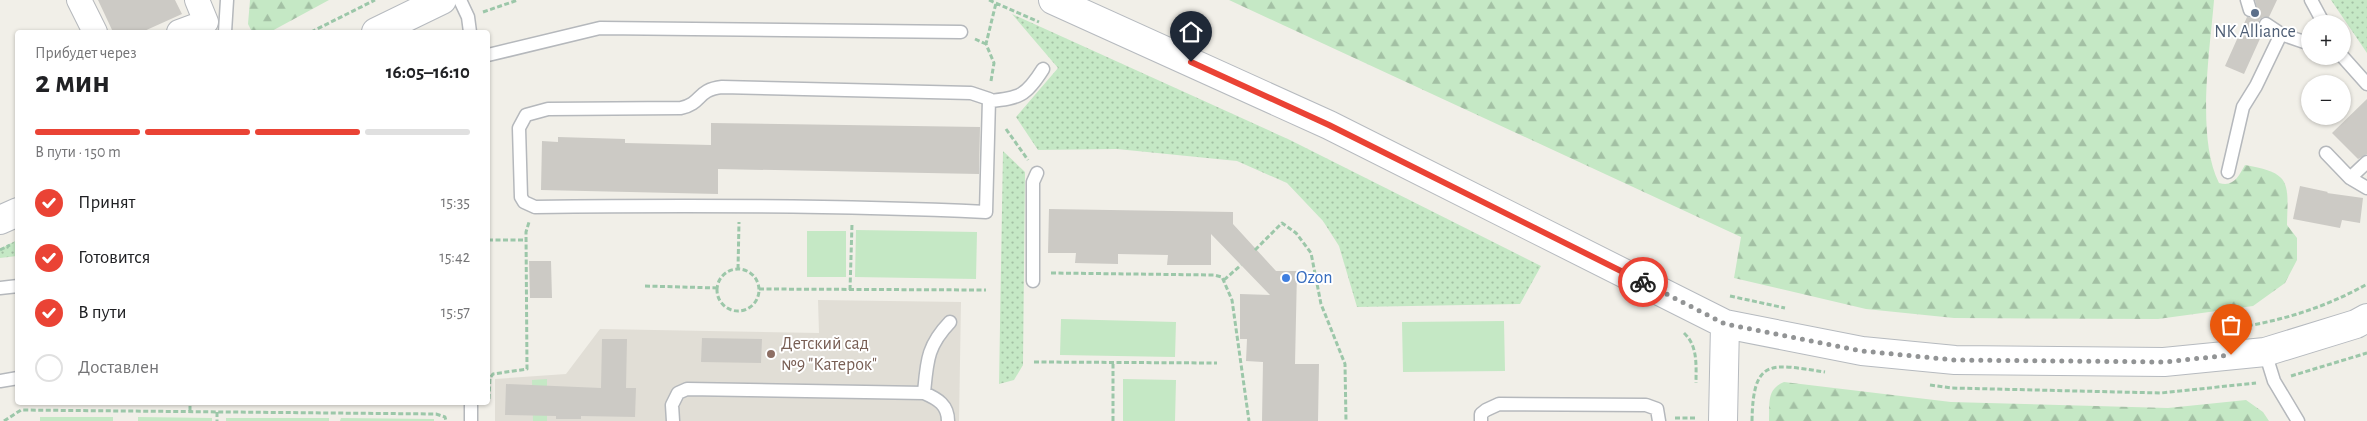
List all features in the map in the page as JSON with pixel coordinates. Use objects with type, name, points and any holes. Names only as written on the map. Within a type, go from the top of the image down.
[{"type":"main road","points":[[380,30],[442,0]]},
{"type":"main road","points":[[1047,12],[1329,125],[1725,324],[1862,351],[1955,360],[2164,362],[2265,352],[2356,324],[2367,318]]},
{"type":"main road","points":[[0,220],[15,213]]},
{"type":"main road","points":[[1723,421],[1725,324]]},
{"type":"street","points":[[80,0],[94,30]]},
{"type":"street","points":[[184,30],[206,22],[197,0]]},
{"type":"lane","points":[[225,30],[228,0]]},
{"type":"lane","points":[[460,0],[468,17],[470,30]]},
{"type":"lane","points":[[2310,0],[2319,15]]},
{"type":"lane","points":[[2266,24],[2280,34],[2301,41]]},
{"type":"lane","points":[[490,55],[600,28],[961,32]]},
{"type":"lane","points":[[2228,172],[2243,107],[2256,86],[2280,34]]},
{"type":"lane","points":[[2350,65],[2367,84]]},
{"type":"lane","points":[[989,101],[986,212],[852,206],[739,204],[536,207],[524,202],[521,197],[519,128],[526,116],[548,108],[681,108],[692,105],[704,91],[722,88],[971,93],[989,101],[1015,99],[1032,86],[1043,68]]},
{"type":"lane","points":[[2326,153],[2350,178],[2367,188]]},
{"type":"lane","points":[[2350,178],[2367,162]]},
{"type":"lane","points":[[1033,277],[1033,182],[1037,173]]},
{"type":"lane","points":[[0,288],[15,286]]},
{"type":"lane","points":[[924,393],[928,352],[936,336],[950,322]]},
{"type":"lane","points":[[2265,352],[2274,381],[2298,421]]},
{"type":"lane","points":[[0,381],[15,378]]},
{"type":"lane","points":[[673,421],[672,405],[678,393],[687,389],[924,393],[943,403],[947,410],[948,421]]},
{"type":"lane","points":[[1481,421],[1481,414],[1499,404],[1650,406],[1657,410],[1659,421]]},
{"type":"lane","points":[[471,405],[471,421]]},
{"type":"path","points":[[315,30],[375,0]]},
{"type":"path","points":[[468,17],[518,0]]},
{"type":"path","points":[[990,0],[996,3],[1047,12]]},
{"type":"path","points":[[996,3],[986,44],[994,64],[989,101],[1037,173]]},
{"type":"path","points":[[738,269],[739,204]]},
{"type":"path","points":[[850,290],[852,206]]},
{"type":"path","points":[[490,378],[493,374],[527,370],[526,232],[536,207]]},
{"type":"path","points":[[1255,250],[1282,223],[1296,234],[1311,253],[1321,304],[1345,364],[1346,421]]},
{"type":"path","points":[[490,240],[526,240]]},
{"type":"path","points":[[1224,280],[1241,265]]},
{"type":"path","points":[[738,269],[753,275],[759,289],[758,296],[751,307],[737,311],[722,304],[718,296],[718,288],[722,276],[738,269]]},
{"type":"path","points":[[1033,277],[1214,274],[1224,280],[1232,300],[1249,421]]},
{"type":"path","points":[[2231,328],[2260,324],[2341,298],[2367,284]]},
{"type":"path","points":[[644,286],[718,288]]},
{"type":"path","points":[[759,289],[986,290]]},
{"type":"path","points":[[1722,292],[1730,297],[1788,308]]},
{"type":"path","points":[[1679,328],[1690,339],[1696,355],[1696,391]]},
{"type":"path","points":[[1034,362],[1217,364]]},
{"type":"path","points":[[1113,364],[1113,421]]},
{"type":"path","points":[[190,405],[190,412]]},
{"type":"path","points":[[1697,409],[1697,421]]},
{"type":"path","points":[[4,421],[21,410],[436,414],[445,417],[446,421]]},
{"type":"path","points":[[217,412],[217,421]]},
{"type":"shaded area","name":"Детский сад №9 \"Катерок\"","points":[[818,300],[961,302],[959,421],[495,421],[495,379],[566,374],[600,329],[819,333]]},
{"type":"green space","points":[[250,0],[329,0],[274,30],[251,30],[248,24]]},
{"type":"green space","points":[[1229,0],[2214,0],[2206,93],[2208,142],[2212,164],[2219,183],[2224,184],[2235,180],[2245,165],[2260,168],[2279,176],[2287,189],[2287,225],[2297,238],[2297,260],[2285,283],[2253,306],[2158,319],[1954,318],[1866,309],[1734,278],[1741,237]]},
{"type":"green space","points":[[2331,0],[2367,0],[2367,53],[2351,29],[2351,15],[2341,15]]},
{"type":"green space","points":[[1012,14],[1290,140],[1541,266],[1520,304],[1357,307],[1339,246],[1323,221],[1287,183],[1237,161],[1117,149],[1038,150],[1016,117],[1058,68]]},
{"type":"green space","points":[[1003,151],[1025,172],[1023,365],[1014,380],[999,384]]},
{"type":"green space","points":[[856,230],[977,232],[976,279],[855,277]]},
{"type":"green space","points":[[807,231],[846,231],[846,277],[807,277]]},
{"type":"green space","points":[[15,241],[15,256],[0,258],[0,249]]},
{"type":"green space","points":[[1061,319],[1176,322],[1175,357],[1060,355]]},
{"type":"green space","points":[[1504,321],[1505,371],[1403,372],[1402,322]]},
{"type":"green space","points":[[547,379],[547,421],[533,421],[532,380]]},
{"type":"green space","points":[[1123,379],[1176,380],[1175,421],[1123,421]]},
{"type":"green space","points":[[1784,382],[1951,402],[2168,408],[2246,400],[2263,412],[2269,421],[1769,421],[1770,398],[1774,389]]},
{"type":"green space","points":[[40,417],[113,417],[113,421],[40,421]]},
{"type":"green space","points":[[138,417],[212,418],[212,421],[138,421]]},
{"type":"green space","points":[[226,418],[329,418],[329,421],[226,421]]},
{"type":"green space","points":[[341,418],[434,419],[434,421],[340,421]]},
{"type":"building","points":[[98,0],[175,0],[182,14],[146,30],[112,30]]},
{"type":"building","points":[[2255,0],[2277,0],[2269,17],[2263,17],[2259,20],[2259,27],[2263,32],[2244,74],[2225,66],[2247,17],[2253,18],[2258,12]]},
{"type":"building","points":[[2367,99],[2367,154],[2358,159],[2332,133],[2340,125],[2351,125],[2351,115]]},
{"type":"building","points":[[711,123],[980,127],[979,174],[718,169],[718,194],[541,190],[542,141],[558,142],[558,137],[625,139],[625,143],[711,145]]},
{"type":"building","points":[[2300,186],[2327,193],[2363,198],[2360,223],[2342,220],[2340,228],[2293,219]]},
{"type":"building","points":[[1049,209],[1233,212],[1233,224],[1276,271],[1297,271],[1295,364],[1319,364],[1318,421],[1262,421],[1263,362],[1246,361],[1247,339],[1240,339],[1240,294],[1270,295],[1211,234],[1211,265],[1167,265],[1168,255],[1118,254],[1118,264],[1075,263],[1076,253],[1048,253]]},
{"type":"building","points":[[529,261],[551,261],[552,298],[530,298]]},
{"type":"building","points":[[702,338],[762,339],[761,363],[701,362]]},
{"type":"building","points":[[602,339],[627,339],[626,388],[636,388],[635,417],[581,416],[581,419],[556,419],[556,416],[505,415],[506,384],[601,388]]},
{"type":"way so far","points":[[1643,282],[1725,324],[1862,351],[1955,360],[2164,362],[2231,355]]},
{"type":"place","name":"NK Alliance","points":[[2255,13]]},
{"type":"place","name":"Ozon","points":[[1286,278]]},
{"type":"place","name":"Детский сад №9 \"Катерок\"","points":[[771,354]]},
{"type":"route","points":[[1191,62],[1329,125],[1643,282]]}]
